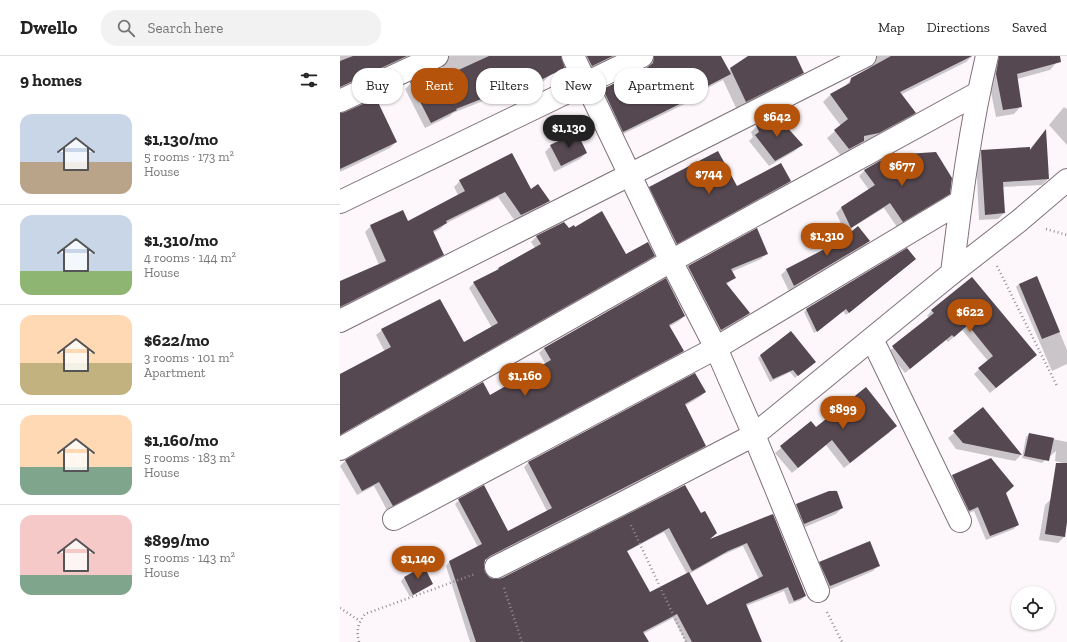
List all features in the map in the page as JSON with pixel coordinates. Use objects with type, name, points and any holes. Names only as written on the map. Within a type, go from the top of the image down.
[{"type":"street","points":[[340,101],[437,56]]},
{"type":"street","points":[[573,56],[579,68]]},
{"type":"street","points":[[606,73],[642,56]]},
{"type":"street","points":[[340,320],[866,56]]},
{"type":"street","points":[[952,273],[960,202],[978,93],[987,56]]},
{"type":"street","points":[[340,449],[671,261],[978,93]]},
{"type":"street","points":[[340,202],[551,100]]},
{"type":"street","points":[[596,104],[671,261],[716,348],[754,435],[818,592]]},
{"type":"street","points":[[496,567],[754,435],[952,273],[988,246],[1067,180]]},
{"type":"street","points":[[394,519],[716,348],[960,202]]},
{"type":"street","points":[[872,339],[960,520]]},
{"type":"path","points":[[988,246],[1057,386]]},
{"type":"path","points":[[621,504],[686,642]]},
{"type":"path","points":[[359,642],[356,633],[360,621],[366,614],[496,567],[522,642]]},
{"type":"path","points":[[818,592],[842,642]]},
{"type":"path","points":[[340,608],[360,621]]},
{"type":"building","points":[[353,56],[407,56],[381,68],[352,68],[352,81],[340,87],[340,61]]},
{"type":"building","points":[[489,56],[561,56],[565,68],[551,68],[551,75],[543,79],[543,68],[476,68],[476,101],[456,109],[457,110],[431,123],[421,104],[468,104],[468,68],[463,68]]},
{"type":"building","points":[[587,56],[613,56],[592,66]]},
{"type":"building","points":[[654,56],[721,56],[731,74],[708,86],[708,68],[646,68],[653,63]]},
{"type":"building","points":[[748,56],[796,56],[804,73],[746,102],[730,68]]},
{"type":"building","points":[[891,56],[972,56],[900,92],[916,113],[879,133],[864,136],[864,141],[849,149],[834,130],[848,119],[830,94],[850,83],[851,78]]},
{"type":"building","points":[[999,56],[1060,56],[1061,62],[1017,74],[1022,107],[1003,110],[996,74]]},
{"type":"building","points":[[614,84],[614,104],[680,104],[623,132],[606,95],[606,88]]},
{"type":"building","points":[[363,104],[379,104],[397,142],[340,169],[340,113]]},
{"type":"building","points":[[776,115],[803,145],[775,161],[755,135],[759,132],[756,125]]},
{"type":"building","points":[[1046,129],[1049,179],[1003,182],[1005,213],[985,215],[981,150],[1030,147],[1030,150]]},
{"type":"building","points":[[577,132],[587,153],[561,166],[550,145]]},
{"type":"building","points":[[718,151],[737,186],[781,163],[791,181],[677,244],[649,187]]},
{"type":"building","points":[[936,152],[952,178],[950,194],[903,222],[890,203],[851,228],[841,207],[875,185],[864,170],[890,155]]},
{"type":"building","points":[[512,153],[531,189],[538,184],[550,201],[521,215],[505,192],[446,221],[447,223],[433,231],[444,255],[340,307],[340,281],[386,261],[370,225],[403,210],[408,221],[465,191],[459,180]]},
{"type":"building","points":[[602,211],[626,254],[648,242],[655,256],[340,435],[340,374],[391,347],[381,329],[440,299],[464,342],[498,323],[473,282],[499,269],[498,268],[541,244],[536,236],[564,222],[569,228],[574,225],[575,227]]},
{"type":"building","points":[[858,226],[870,241],[794,286],[786,269],[840,241]]},
{"type":"building","points":[[757,228],[768,254],[731,269],[736,278],[726,283],[750,313],[721,330],[688,266]]},
{"type":"building","points":[[907,248],[916,259],[849,313],[846,309],[817,332],[806,309]]},
{"type":"building","points":[[1037,276],[1060,332],[1042,339],[1019,284]]},
{"type":"building","points":[[972,277],[1037,355],[996,388],[978,368],[993,356],[968,325],[954,337],[952,335],[910,369],[892,346],[934,313],[931,310]]},
{"type":"building","points":[[666,278],[685,316],[669,325],[684,351],[393,506],[379,482],[362,491],[345,460],[483,382],[490,395],[551,360],[544,348]]},
{"type":"building","points":[[791,331],[816,362],[798,376],[793,370],[773,379],[760,355]]},
{"type":"building","points":[[695,373],[706,392],[685,404],[706,446],[490,556],[485,560],[485,572],[490,578],[502,578],[685,485],[701,513],[705,511],[717,533],[710,539],[773,514],[806,596],[794,601],[788,587],[746,604],[762,642],[692,642],[677,614],[643,632],[649,642],[476,642],[449,561],[482,544],[458,499],[484,485],[508,531],[552,508],[528,462]],"holes":[[[669,528],[692,571],[728,551],[747,543],[763,576],[707,605],[689,572],[650,592],[627,551]]]},
{"type":"building","points":[[866,387],[897,426],[850,463],[832,440],[798,468],[780,446],[811,421],[816,427]]},
{"type":"building","points":[[983,407],[1022,455],[963,443],[953,431]]},
{"type":"building","points":[[1029,433],[1054,438],[1049,461],[1024,456]]},
{"type":"building","points":[[991,458],[1014,486],[1006,493],[1019,525],[990,536],[978,507],[969,511],[952,475]]},
{"type":"building","points":[[1056,463],[1067,463],[1067,522],[1065,537],[1045,534]]},
{"type":"building","points":[[829,491],[837,491],[843,508],[804,524],[796,504]]},
{"type":"building","points":[[870,541],[880,566],[830,586],[819,562]]},
{"type":"building","points":[[424,566],[433,584],[413,595],[404,577]]}]
